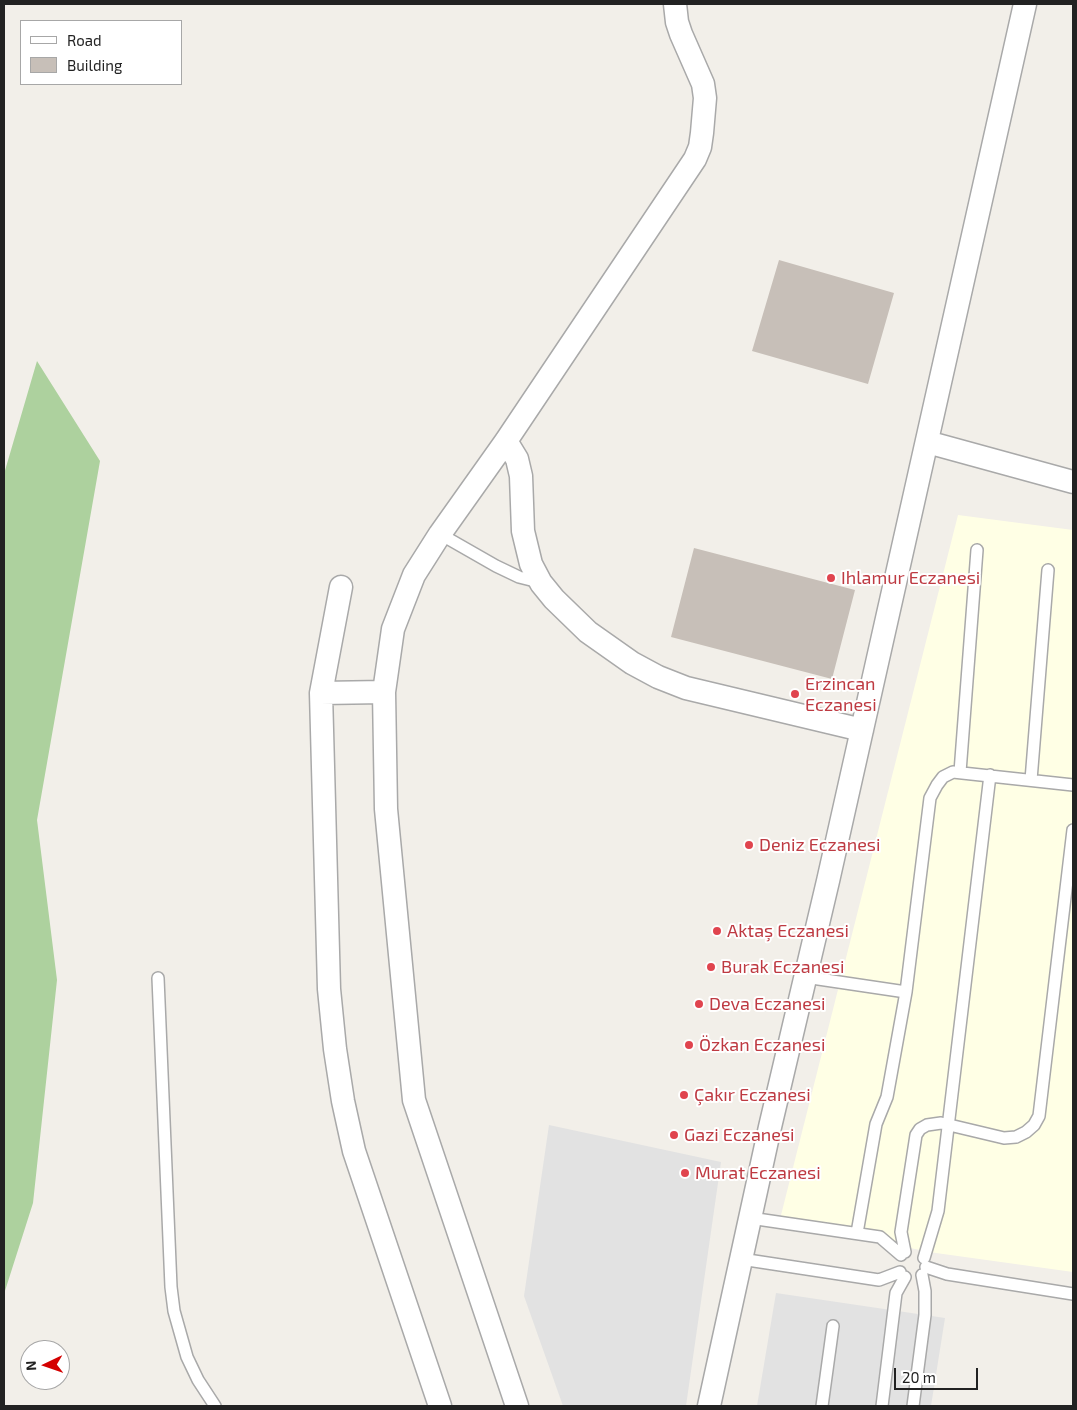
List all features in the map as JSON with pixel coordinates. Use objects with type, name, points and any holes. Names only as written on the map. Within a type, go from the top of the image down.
[{"type":"street","points":[[517,1406],[414,1100],[386,809],[384,692],[393,629],[414,575],[695,159],[700,147],[705,98],[703,84],[681,34],[675,4]]},
{"type":"street","points":[[709,1406],[1025,4]]},
{"type":"street","points":[[506,441],[517,459],[521,476],[523,532],[531,564],[541,583],[554,600],[588,632],[632,663],[658,677],[686,688],[862,730]]},
{"type":"street","points":[[927,442],[1073,482]]},
{"type":"street","points":[[341,587],[321,694],[329,989],[335,1049],[343,1101],[354,1151],[440,1406]]},
{"type":"street","points":[[321,694],[384,692]]},
{"type":"lane","points":[[440,534],[496,566],[519,577],[541,583]]},
{"type":"lane","points":[[960,772],[977,550]]},
{"type":"lane","points":[[1031,780],[1048,570]]},
{"type":"lane","points":[[857,1233],[876,1124],[887,1097],[906,992],[930,798],[936,785],[943,777],[952,772],[960,772],[1073,785]]},
{"type":"lane","points":[[914,1406],[924,1315],[924,1267],[938,1211],[990,775]]},
{"type":"lane","points":[[882,1406],[896,1294],[902,1274],[898,1263],[903,1254],[901,1232],[916,1135],[920,1129],[933,1123],[1004,1138],[1016,1137],[1034,1125],[1039,1116],[1073,830]]},
{"type":"lane","points":[[806,977],[906,992]]},
{"type":"lane","points":[[158,978],[171,1287],[174,1311],[187,1357],[198,1380],[215,1406]]},
{"type":"lane","points":[[750,1218],[880,1237],[903,1254]]},
{"type":"lane","points":[[903,1254],[912,1250],[919,1253],[924,1267]]},
{"type":"lane","points":[[741,1259],[879,1280],[902,1274],[914,1279],[924,1267]]},
{"type":"lane","points":[[924,1267],[947,1274],[1073,1294]]},
{"type":"lane","points":[[822,1406],[833,1326]]},
{"type":"shaded area","points":[[958,515],[1073,530],[1073,1272],[936,1253],[779,1223]]},
{"type":"shaded area","points":[[549,1125],[721,1162],[686,1406],[563,1406],[524,1296]]},
{"type":"shaded area","points":[[776,1293],[945,1318],[931,1406],[757,1406]]},
{"type":"green space","points":[[37,361],[100,461],[37,820],[57,980],[33,1203],[4,1294],[4,474]]},
{"type":"building","points":[[779,260],[894,293],[868,384],[752,351]]},
{"type":"building","points":[[694,548],[855,590],[832,679],[671,637]]},
{"type":"place","name":"Ihlamur Eczanesi","points":[[831,578]]},
{"type":"place","name":"Erzincan Eczanesi","points":[[795,694]]},
{"type":"place","name":"Deniz Eczanesi","points":[[749,845]]},
{"type":"place","name":"Aktaş Eczanesi","points":[[717,931]]},
{"type":"place","name":"Burak Eczanesi","points":[[711,967]]},
{"type":"place","name":"Deva Eczanesi","points":[[699,1004]]},
{"type":"place","name":"Özkan Eczanesi","points":[[689,1045]]},
{"type":"place","name":"Çakır Eczanesi","points":[[684,1095]]},
{"type":"place","name":"Gazi Eczanesi","points":[[674,1135]]},
{"type":"place","name":"Murat Eczanesi","points":[[685,1173]]}]
